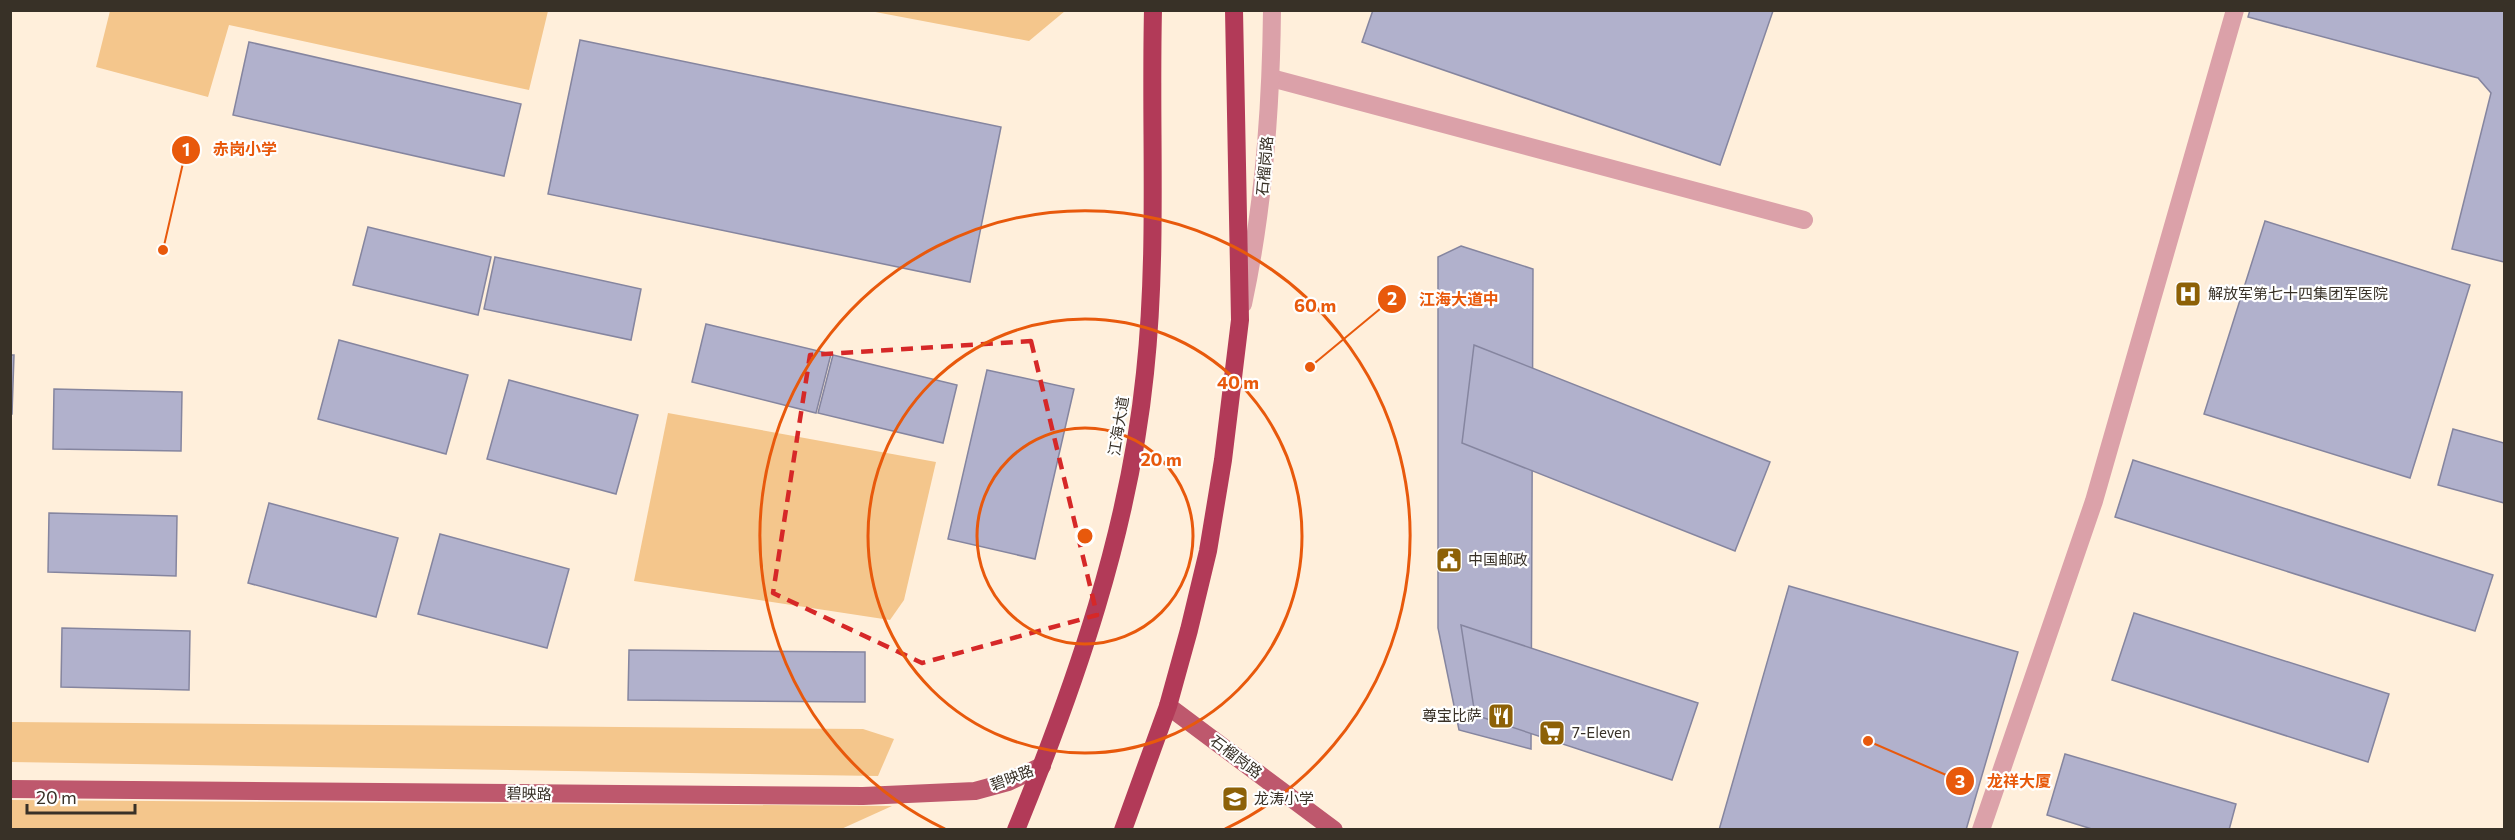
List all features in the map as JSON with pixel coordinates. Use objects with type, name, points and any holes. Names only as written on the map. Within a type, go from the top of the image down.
[{"type":"highway","name":"江海大道","points":[[1016,830],[1042,766],[1097,608],[1118,529],[1134,451],[1145,374],[1154,265],[1153,10]]},
{"type":"highway","points":[[1123,830],[1168,706],[1208,551],[1223,460],[1240,320],[1233,10]]},
{"type":"main road","name":"石榴岗路","points":[[1168,706],[1334,830]]},
{"type":"main road","name":"碧映路","points":[[10,789],[863,796],[975,791],[1008,782],[1042,766]]},
{"type":"street","points":[[1143,10],[1152,48]]},
{"type":"street","name":"石榴岗路","points":[[1240,320],[1255,250],[1261,204],[1270,78],[1272,10]]},
{"type":"street","points":[[1982,830],[2094,501],[2235,10]]},
{"type":"street","points":[[1270,78],[1804,220]]},
{"type":"highlighted area","points":[[1031,341],[1097,615],[922,663],[773,593],[810,355]]},
{"type":"shaded area","points":[[110,10],[548,11],[529,90],[229,25],[208,97],[96,67]]},
{"type":"shaded area","points":[[870,11],[1065,11],[1029,41]]},
{"type":"shaded area","points":[[668,413],[936,462],[904,600],[890,620],[634,581]]},
{"type":"shaded area","points":[[11,722],[863,729],[894,739],[878,776],[11,762]]},
{"type":"shaded area","points":[[11,800],[892,806],[839,830],[11,830]]},
{"type":"building","points":[[1373,10],[1773,11],[1720,165],[1362,42]]},
{"type":"building","points":[[2250,10],[2504,10],[2504,262],[2452,249],[2491,93],[2478,78],[2248,17]]},
{"type":"building","points":[[580,40],[1001,127],[970,282],[548,194]]},
{"type":"building","points":[[249,42],[521,104],[504,176],[233,115]]},
{"type":"building","points":[[2265,221],[2470,285],[2410,478],[2204,414]]},
{"type":"building","points":[[368,227],[491,257],[478,315],[353,285]]},
{"type":"building","points":[[1461,246],[1533,269],[1531,749],[1459,730],[1438,628],[1438,257]]},
{"type":"building","points":[[495,257],[641,289],[631,340],[484,309]]},
{"type":"building","points":[[706,324],[831,354],[816,413],[692,382]]},
{"type":"building","points":[[339,340],[468,375],[446,454],[318,419]]},
{"type":"building","points":[[1474,345],[1770,462],[1735,551],[1462,443]]},
{"type":"building","points":[[10,355],[14,355],[12,414],[10,414]]},
{"type":"building","points":[[833,355],[957,385],[943,443],[818,413]]},
{"type":"building","points":[[987,370],[1074,389],[1035,559],[948,539]]},
{"type":"building","points":[[509,380],[638,415],[616,494],[487,459]]},
{"type":"building","points":[[54,389],[182,392],[181,451],[53,449]]},
{"type":"building","points":[[2453,429],[2504,443],[2504,503],[2438,485]]},
{"type":"building","points":[[2133,460],[2493,575],[2475,631],[2115,517]]},
{"type":"building","points":[[269,503],[398,538],[376,617],[248,583]]},
{"type":"building","points":[[49,513],[177,516],[176,576],[48,572]]},
{"type":"building","points":[[440,534],[569,569],[547,648],[418,614]]},
{"type":"building","points":[[1789,586],[2018,652],[1966,830],[1719,830]]},
{"type":"building","points":[[2134,613],[2389,694],[2368,762],[2112,680]]},
{"type":"building","points":[[1461,625],[1698,703],[1672,780],[1475,715]]},
{"type":"building","points":[[62,628],[190,631],[189,690],[61,687]]},
{"type":"building","points":[[629,650],[865,652],[865,702],[628,700]]},
{"type":"building","points":[[2065,754],[2236,804],[2229,830],[2095,830],[2047,815]]},
{"type":"place","name":"赤岗小学","points":[[163,250]]},
{"type":"place","name":"解放军第七十四集团军医院","points":[[2188,294]]},
{"type":"place","name":"江海大道中","points":[[1310,367]]},
{"type":"place","name":"中国邮政","points":[[1449,560]]},
{"type":"place","name":"尊宝比萨","points":[[1501,716]]},
{"type":"place","name":"7-Eleven","points":[[1552,733]]},
{"type":"place","name":"龙祥大厦","points":[[1868,741]]},
{"type":"place","name":"龙涛小学","points":[[1235,799]]}]
